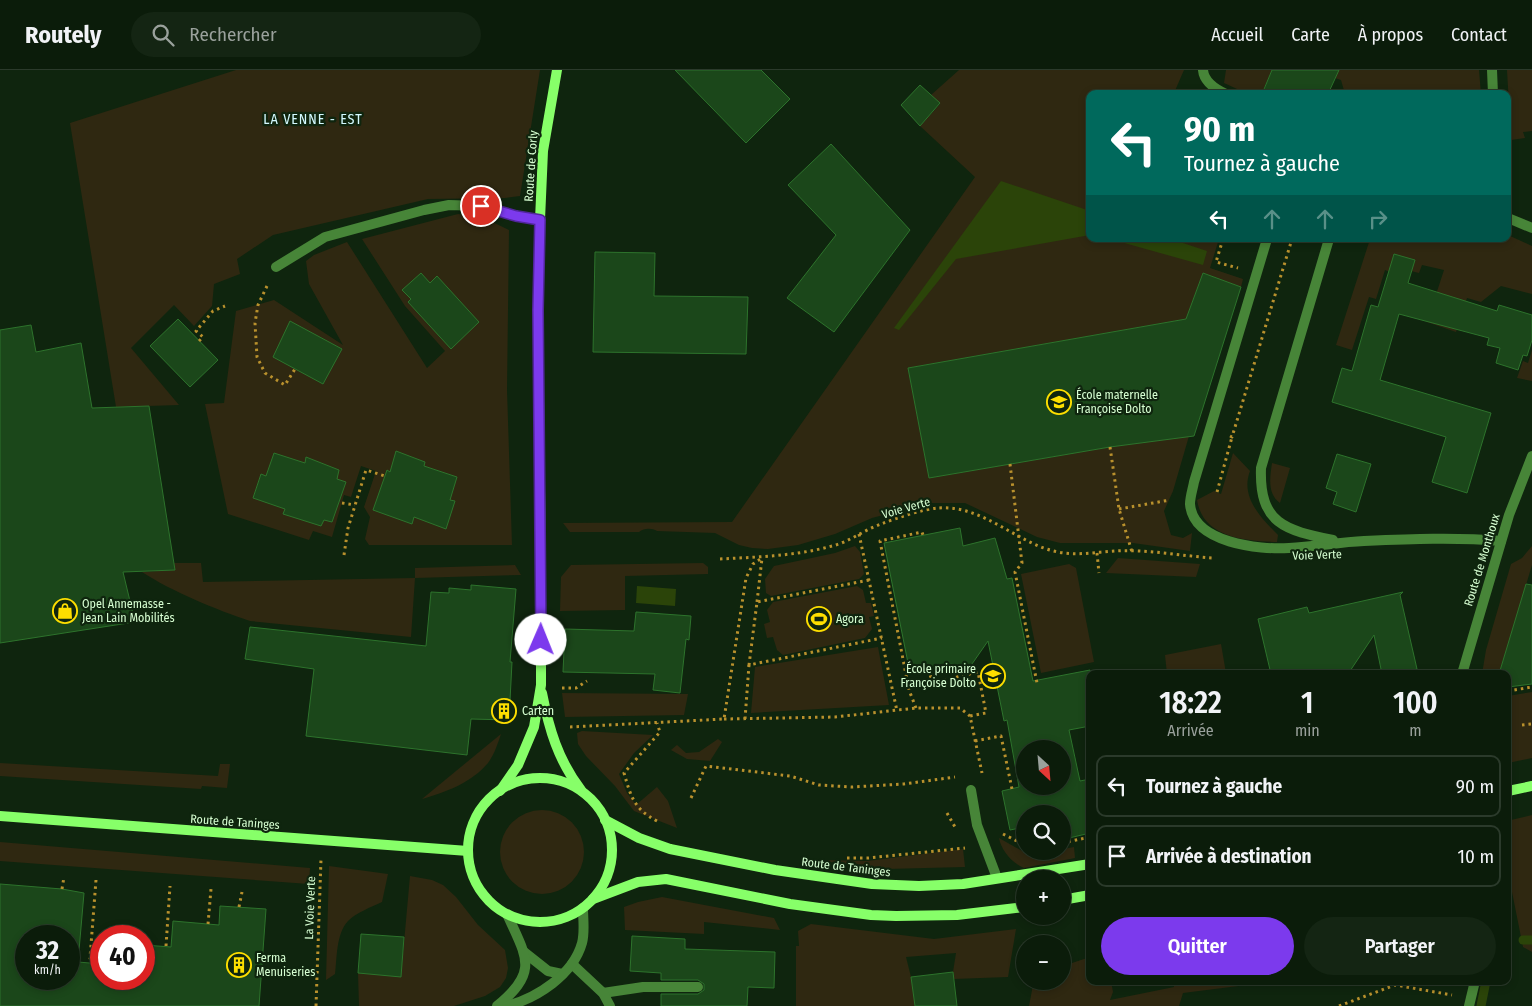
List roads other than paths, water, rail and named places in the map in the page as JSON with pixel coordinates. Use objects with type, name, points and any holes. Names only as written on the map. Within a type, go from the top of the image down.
[{"type":"main road","name":"Route de Corly","points":[[500,791],[518,765],[534,727],[541,685],[538,310],[540,220],[543,151],[557,70]]},
{"type":"main road","name":"Route de Corly","points":[[541,685],[549,727],[561,757],[585,794]]},
{"type":"main road","points":[[592,900],[604,882],[611,862],[611,840],[605,820],[585,794],[562,782],[543,779],[524,781],[500,791],[481,809],[471,832],[468,851],[473,874],[481,891],[488,900],[507,914],[532,922],[559,920],[582,908],[592,900],[638,882],[666,879],[790,904],[870,915],[957,915],[1016,908]]},
{"type":"main road","points":[[1511,790],[1532,786]]},
{"type":"main road","name":"Route de Taninges","points":[[0,816],[468,851]]},
{"type":"main road","name":"Route de Taninges","points":[[605,820],[639,838],[670,848],[775,870],[880,885],[940,886],[963,884],[1086,865]]},
{"type":"main road","points":[[1071,898],[1086,896]]},
{"type":"street","points":[[1203,70],[1213,88],[1217,90]]},
{"type":"street","points":[[1492,70],[1493,90]]},
{"type":"street","points":[[276,267],[325,237],[449,205],[481,206],[516,216],[540,220]]},
{"type":"street","points":[[1511,219],[1532,228]]},
{"type":"street","points":[[1266,242],[1194,482],[1190,504],[1195,520],[1206,531],[1221,539],[1249,545],[1287,548],[1342,542],[1472,538],[1501,541]]},
{"type":"street","points":[[1328,242],[1261,468],[1260,480],[1264,503],[1270,514],[1281,524],[1304,534],[1342,542]]},
{"type":"street","name":"Route de Monthoux","points":[[1463,670],[1509,515],[1532,456]]},
{"type":"street","points":[[971,790],[977,825],[997,878]]},
{"type":"street","points":[[507,1006],[530,998],[555,981],[572,964],[583,939],[582,908]]},
{"type":"street","points":[[497,1006],[514,990],[522,979],[526,965],[524,952],[507,914]]},
{"type":"street","points":[[524,952],[548,971],[562,974]]},
{"type":"street","points":[[572,964],[603,993],[610,1006]]},
{"type":"street","points":[[1470,1002],[1474,985]]},
{"type":"street","points":[[603,993],[643,987],[698,987]]},
{"type":"waterway","points":[[1523,940],[1532,940]]},
{"type":"waterway","points":[[1481,1006],[1485,985]]},
{"type":"place","name":"École maternelle Françoise Dolto","points":[[1059,402]]},
{"type":"place","name":"Opel Annemasse - Jean Lain Mobilités","points":[[65,611]]},
{"type":"place","name":"Agora","points":[[819,619]]},
{"type":"place","name":"École primaire Françoise Dolto","points":[[993,676]]},
{"type":"place","name":"Carten","points":[[504,711]]},
{"type":"place","name":"Ferma Menuiseries","points":[[239,965]]},
{"type":"district","name":"LA VENNE - EST","points":[[313,119]]}]
